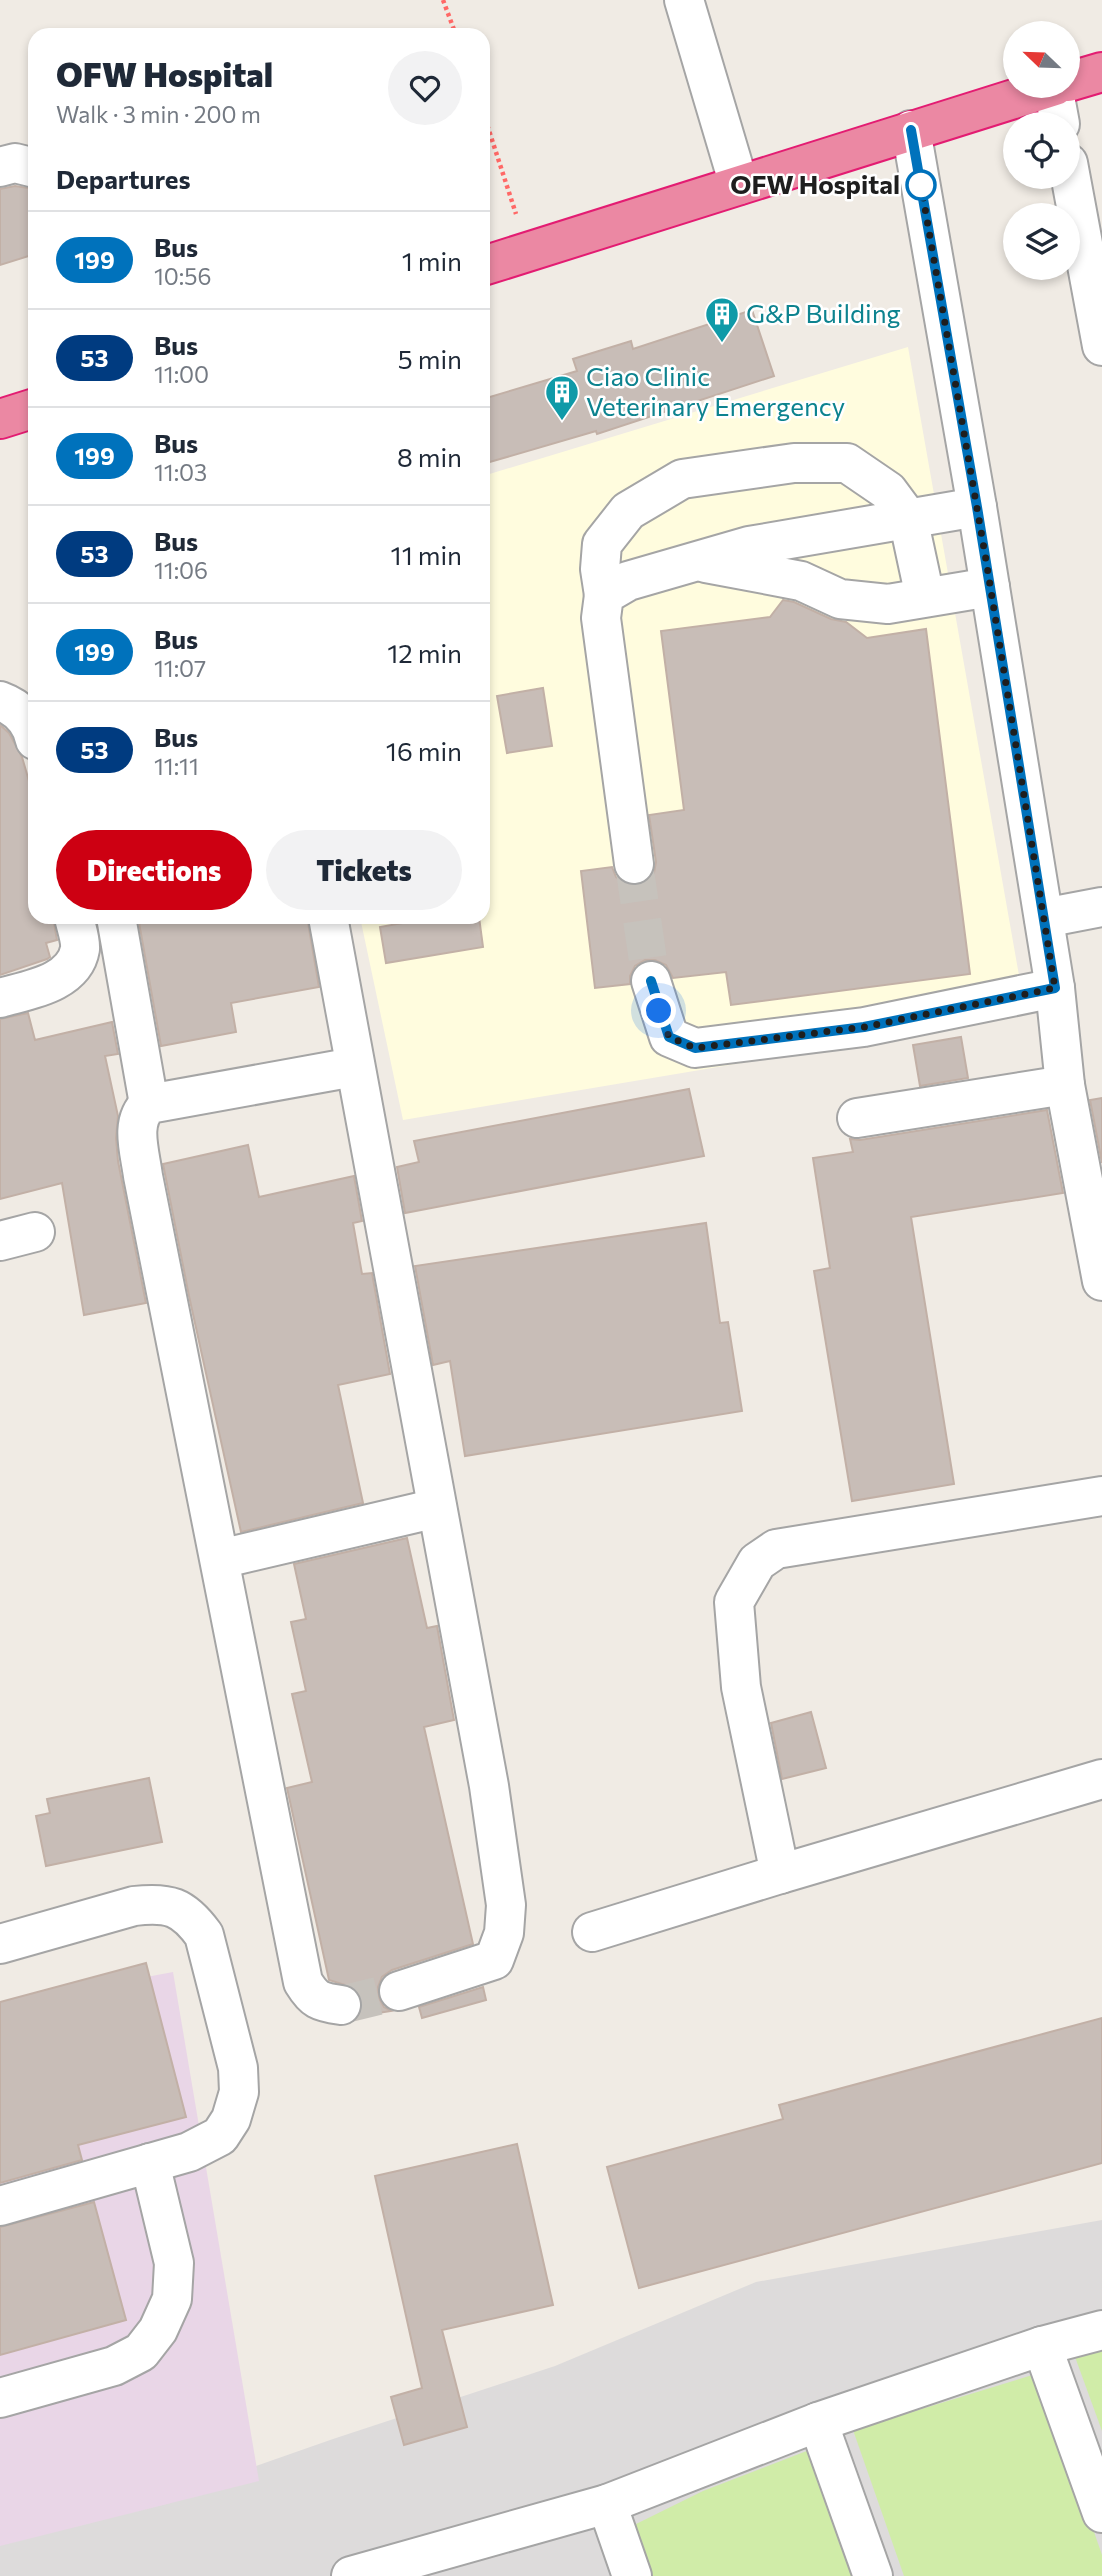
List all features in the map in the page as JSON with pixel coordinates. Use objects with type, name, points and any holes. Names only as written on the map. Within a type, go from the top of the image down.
[{"type":"highway","points":[[1080,78],[1102,72]]},
{"type":"highway","points":[[490,264],[1015,98]]},
{"type":"highway","points":[[0,419],[28,410]]},
{"type":"street","points":[[684,0],[739,185]]},
{"type":"street","points":[[911,130],[977,507],[1044,918],[1055,988],[1065,1085],[1102,1282]]},
{"type":"street","points":[[0,167],[15,163],[28,166]]},
{"type":"street","points":[[1073,189],[1102,346]]},
{"type":"street","points":[[634,864],[601,618],[604,595],[600,569],[602,544],[628,511],[682,479],[794,463],[846,463],[888,491],[908,518],[925,597]]},
{"type":"street","points":[[604,595],[628,581],[749,546],[977,507]]},
{"type":"street","points":[[697,561],[801,581],[840,599],[888,604],[990,587]]},
{"type":"street","points":[[0,701],[20,712],[28,721]]},
{"type":"street","points":[[1044,918],[1102,907]]},
{"type":"street","points":[[0,998],[55,981],[73,967],[80,948],[75,924]]},
{"type":"street","points":[[117,924],[149,1104]]},
{"type":"street","points":[[329,924],[502,1864],[506,1905],[504,1933],[494,1960],[399,1991]]},
{"type":"street","points":[[651,981],[669,1037],[695,1048],[864,1027],[1055,988]]},
{"type":"street","points":[[341,2005],[323,2002],[311,1996],[303,1982],[143,1175],[137,1128],[142,1111],[149,1104],[354,1067]]},
{"type":"street","points":[[857,1118],[1065,1085]]},
{"type":"street","points":[[780,1874],[741,1687],[734,1602],[757,1562],[776,1549],[1102,1496]]},
{"type":"street","points":[[220,1559],[437,1508]]},
{"type":"street","points":[[592,1932],[1102,1779]]},
{"type":"street","points":[[0,1944],[134,1906],[156,1903],[174,1906],[191,1917],[204,1935],[237,2068],[239,2092],[231,2119],[220,2136],[189,2152],[0,2206]]},
{"type":"street","points":[[0,2398],[114,2366],[142,2352],[158,2330],[172,2299],[174,2263],[150,2164]]},
{"type":"street","points":[[366,2574],[607,2504],[818,2422],[1042,2346],[1102,2330]]},
{"type":"street","points":[[1042,2346],[1102,2513]]},
{"type":"street","points":[[818,2422],[873,2576]]},
{"type":"street","points":[[607,2504],[632,2576]]},
{"type":"path","points":[[443,0],[453,28]]},
{"type":"path","points":[[490,134],[528,252]]},
{"type":"shaded area","points":[[908,347],[1026,1015],[403,1120],[361,924],[490,924],[490,474]]},
{"type":"shaded area","points":[[173,1972],[259,2481],[0,2546],[0,2015]]},
{"type":"shaded area","points":[[1102,2220],[1102,2576],[0,2576],[0,2533],[256,2466],[555,2366],[756,2282]]},
{"type":"green space","points":[[1102,2349],[1102,2431],[1074,2354]]},
{"type":"green space","points":[[1039,2373],[1102,2555],[1102,2576],[904,2576],[853,2430]]},
{"type":"green space","points":[[817,2447],[862,2576],[652,2576],[634,2525],[703,2491]]},
{"type":"building","points":[[15,186],[28,188],[28,256],[0,265],[0,189]]},
{"type":"building","points":[[752,310],[774,376],[597,434],[596,431],[490,462],[490,397],[577,371],[573,359],[631,341],[633,349]]},
{"type":"building","points":[[783,600],[794,602],[831,619],[846,622],[867,638],[926,629],[970,974],[731,1005],[726,972],[673,978],[666,965],[655,960],[645,960],[635,966],[630,976],[630,984],[595,988],[581,871],[612,867],[616,877],[625,884],[636,886],[647,882],[654,873],[656,862],[649,815],[684,810],[661,631],[770,617]]},
{"type":"building","points":[[543,688],[552,746],[507,753],[497,696]]},
{"type":"building","points":[[0,725],[9,733],[22,757],[28,778],[28,924],[54,924],[57,940],[46,943],[50,957],[47,959],[0,975]]},
{"type":"building","points":[[139,924],[308,924],[319,987],[231,1003],[236,1032],[161,1046]]},
{"type":"building","points":[[397,924],[480,924],[483,947],[386,963],[380,927]]},
{"type":"building","points":[[28,1013],[35,1040],[112,1022],[118,1054],[105,1056],[118,1116],[118,1161],[146,1303],[84,1315],[62,1183],[0,1199],[0,1019]]},
{"type":"building","points":[[961,1037],[968,1078],[920,1086],[913,1045]]},
{"type":"building","points":[[689,1089],[704,1156],[405,1213],[397,1167],[419,1162],[414,1141]]},
{"type":"building","points":[[1102,1098],[1102,1163],[1090,1100]]},
{"type":"building","points":[[1047,1110],[1063,1193],[911,1217],[954,1484],[852,1501],[814,1271],[830,1268],[813,1158],[853,1152],[850,1139],[860,1140]]},
{"type":"building","points":[[248,1145],[259,1197],[354,1176],[362,1221],[353,1223],[362,1274],[372,1273],[390,1374],[338,1385],[363,1503],[241,1532],[163,1164]]},
{"type":"building","points":[[706,1223],[720,1323],[728,1322],[742,1411],[465,1456],[450,1361],[433,1365],[415,1266]]},
{"type":"building","points":[[407,1538],[427,1628],[437,1626],[454,1720],[424,1727],[473,1944],[392,1970],[382,1977],[378,1987],[379,1998],[384,2007],[391,2011],[359,2016],[363,2008],[362,1998],[355,1988],[329,1980],[287,1788],[312,1782],[292,1694],[306,1691],[291,1622],[306,1619],[294,1564]]},
{"type":"building","points":[[811,1712],[826,1768],[782,1779],[771,1723]]},
{"type":"building","points":[[149,1778],[162,1842],[46,1866],[36,1816],[50,1813],[47,1799]]},
{"type":"building","points":[[146,1963],[186,2117],[78,2145],[82,2160],[0,2183],[0,2002]]},
{"type":"building","points":[[483,1987],[486,2000],[422,2018],[419,2007]]},
{"type":"building","points":[[1102,2018],[1102,2163],[639,2288],[607,2167],[783,2119],[779,2105]]},
{"type":"building","points":[[517,2144],[553,2305],[442,2330],[467,2427],[404,2445],[391,2397],[422,2388],[375,2176]]},
{"type":"building","points":[[94,2202],[126,2320],[0,2355],[0,2227]]},
{"type":"tunnel","points":[[634,864],[651,981]]},
{"type":"tunnel","points":[[341,2005],[399,1991]]},
{"type":"bus line","name":"199","points":[[651,981],[669,1037],[695,1048],[864,1027],[1055,988],[977,507],[911,130]]},
{"type":"place","name":"OFW Hospital","points":[[921,185]]},
{"type":"place","name":"G&P Building","points":[[722,344]]},
{"type":"place","name":"Ciao Clinic Veterinary Emergency","points":[[562,422]]},
{"type":"route","points":[[659,1011],[669,1037],[695,1048],[864,1027],[1055,988],[986,560],[921,185]]}]
